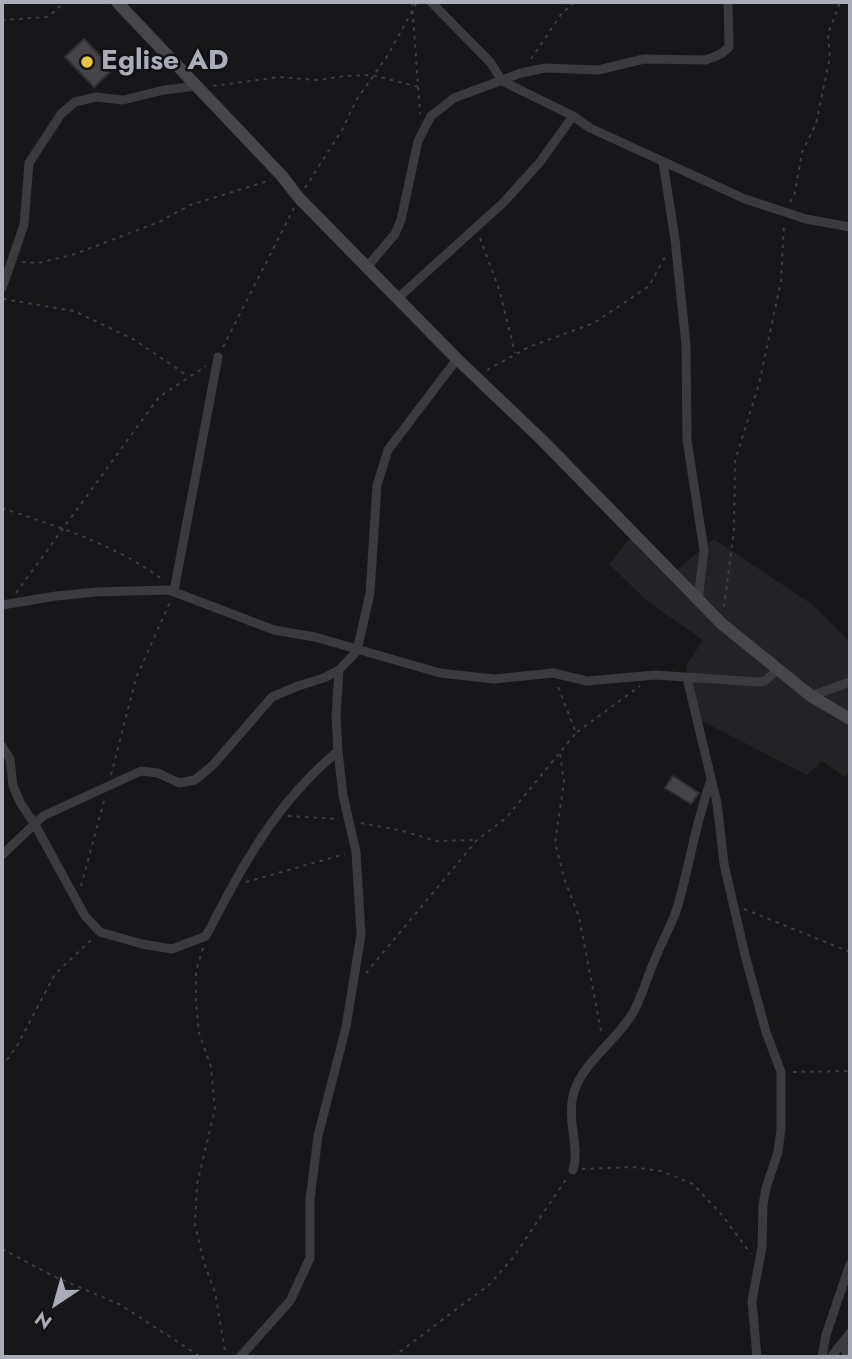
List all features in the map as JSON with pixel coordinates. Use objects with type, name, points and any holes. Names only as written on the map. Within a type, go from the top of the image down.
[{"type":"street","points":[[117,2],[282,176],[299,198],[457,359],[652,551],[698,602],[811,696],[850,719]]},
{"type":"street","points":[[431,2],[491,63],[502,81],[573,116],[590,128],[745,199],[806,219],[850,227]]},
{"type":"street","points":[[367,267],[395,234],[401,220],[422,132],[431,117],[454,98],[521,73],[559,67],[598,70],[644,59],[706,60],[721,54],[729,47],[728,2]]},
{"type":"street","points":[[2,288],[24,225],[29,163],[61,114],[75,102],[96,97],[123,100],[164,90],[197,86]]},
{"type":"street","points":[[398,298],[504,202],[531,172],[573,116]]},
{"type":"street","points":[[663,162],[675,239],[686,345],[687,440],[705,550],[698,602]]},
{"type":"street","points":[[172,591],[218,357]]},
{"type":"street","points":[[2,855],[43,816],[141,771],[158,773],[179,783],[195,780],[213,765],[272,697],[339,670],[357,651],[370,593],[377,485],[388,450],[457,359]]},
{"type":"street","points":[[4,605],[56,596],[172,591],[274,630],[315,637],[440,673],[480,679],[553,673],[587,681],[655,675],[759,682],[765,681],[778,669]]},
{"type":"street","points":[[240,1357],[290,1301],[310,1258],[310,1199],[318,1136],[346,1027],[349,993],[360,935],[356,852],[338,751],[336,717],[339,670]]},
{"type":"street","points":[[687,678],[717,803],[724,864],[745,955],[766,1032],[781,1072],[781,1129],[778,1152],[764,1197],[762,1247],[752,1301],[757,1357]]},
{"type":"street","points":[[811,696],[850,682]]},
{"type":"street","points":[[2,746],[10,759],[13,786],[21,804],[85,916],[100,932],[172,949],[206,936],[244,863],[276,815],[315,770],[338,751]]},
{"type":"street","points":[[573,1170],[577,1153],[572,1137],[573,1096],[576,1085],[635,1010],[678,908],[694,832],[711,780]]},
{"type":"street","points":[[822,1357],[826,1335],[850,1264]]},
{"type":"street","points":[[831,1357],[850,1333]]},
{"type":"street","points":[[842,1343],[848,1357]]},
{"type":"path","points":[[2,20],[48,17],[65,2]]},
{"type":"path","points":[[412,2],[419,87],[417,96],[422,132]]},
{"type":"path","points":[[4,605],[159,397],[218,357],[299,198],[342,130],[357,99],[388,55],[417,2]]},
{"type":"path","points":[[521,73],[562,13],[575,2]]},
{"type":"path","points":[[722,624],[734,530],[735,461],[759,384],[781,281],[784,211],[794,197],[802,152],[816,124],[830,57],[828,34],[840,2]]},
{"type":"path","points":[[197,86],[240,84],[279,77],[317,80],[372,75],[419,87]]},
{"type":"path","points":[[13,261],[38,263],[72,255],[138,230],[190,205],[282,176]]},
{"type":"path","points":[[475,227],[499,289],[516,354]]},
{"type":"path","points":[[477,377],[516,354],[594,323],[649,286],[675,239]]},
{"type":"path","points":[[2,299],[74,311],[133,339],[189,376]]},
{"type":"path","points":[[2,508],[63,528],[124,555],[162,579],[172,591],[136,678],[78,901]]},
{"type":"path","points":[[553,673],[576,733]]},
{"type":"path","points":[[366,972],[477,840],[506,818],[576,733],[655,675]]},
{"type":"path","points":[[560,753],[564,782],[555,842],[564,878],[579,916],[604,1047]]},
{"type":"path","points":[[276,815],[349,820],[436,841],[477,840]]},
{"type":"path","points":[[232,888],[267,875],[356,852]]},
{"type":"path","points":[[735,905],[850,952]]},
{"type":"path","points":[[2,1067],[18,1044],[55,974],[100,932]]},
{"type":"path","points":[[206,936],[196,971],[196,1002],[199,1033],[211,1068],[215,1109],[197,1184],[195,1224],[204,1263],[215,1292],[226,1357]]},
{"type":"path","points":[[781,1072],[850,1071]]},
{"type":"path","points":[[393,1357],[490,1284],[512,1259],[573,1170],[633,1167],[661,1171],[693,1184],[722,1215],[758,1263]]},
{"type":"path","points":[[2,1249],[53,1276],[119,1304],[201,1357]]},
{"type":"shaded area","points":[[634,533],[673,573],[714,539],[813,605],[850,642],[850,772],[845,777],[822,761],[807,775],[696,718],[686,666],[703,640],[647,601],[609,564]]},
{"type":"building","points":[[84,39],[113,69],[94,87],[65,57]]},
{"type":"building","points":[[673,776],[699,793],[691,804],[665,788]]},
{"type":"place","name":"Eglise AD","points":[[87,62]]}]
